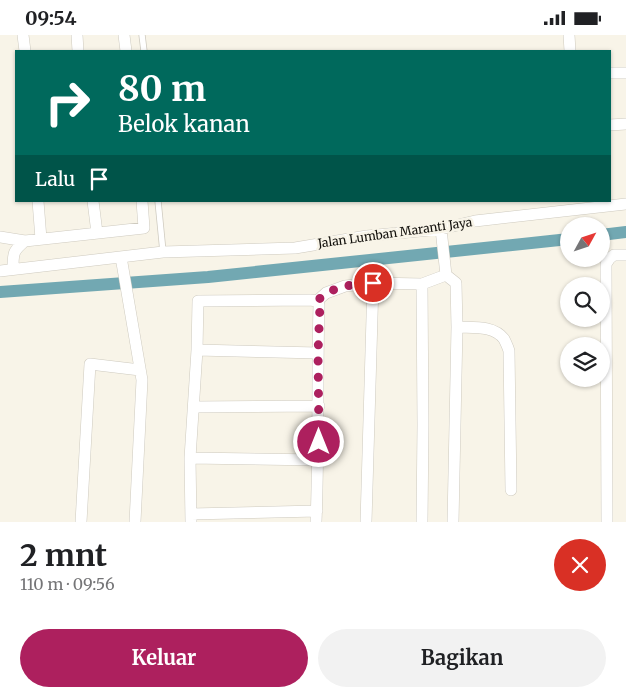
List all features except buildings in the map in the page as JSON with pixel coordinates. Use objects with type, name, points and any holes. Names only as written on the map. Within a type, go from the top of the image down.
[{"type":"street","points":[[23,35],[25,50]]},
{"type":"street","points":[[77,35],[78,50]]},
{"type":"street","points":[[124,35],[126,50]]},
{"type":"street","points":[[569,35],[570,50]]},
{"type":"street","points":[[611,73],[626,73]]},
{"type":"street","points":[[611,125],[626,124]]},
{"type":"street","points":[[38,202],[41,239]]},
{"type":"street","points":[[93,202],[96,233]]},
{"type":"street","points":[[0,237],[25,241],[144,228],[142,202]]},
{"type":"street","name":"Jalan Lumban Maranti Jaya","points":[[0,271],[163,252],[295,248],[367,236],[441,229],[474,221],[585,205],[626,204]]},
{"type":"street","points":[[441,229],[445,273],[456,283],[457,327],[453,522]]},
{"type":"street","points":[[13,269],[13,255],[18,246],[25,241]]},
{"type":"street","points":[[607,522],[606,264],[614,255],[626,255]]},
{"type":"street","points":[[121,257],[142,380],[136,522]]},
{"type":"street","points":[[317,301],[320,305],[318,353],[319,460],[316,516],[191,518],[190,458],[198,301],[317,301],[326,293],[345,286],[373,283],[422,284],[445,273]]},
{"type":"street","points":[[366,522],[373,283]]},
{"type":"street","points":[[422,284],[422,522]]},
{"type":"street","points":[[457,327],[482,328],[495,332],[504,340],[509,351],[511,490]]},
{"type":"street","points":[[197,350],[318,353]]},
{"type":"street","points":[[81,522],[90,364],[140,370]]},
{"type":"street","points":[[194,407],[318,406]]},
{"type":"street","points":[[190,458],[319,460]]},
{"type":"lane","points":[[142,35],[144,50]]},
{"type":"lane","points":[[158,202],[163,252]]},
{"type":"waterway","points":[[610,234],[626,232]]},
{"type":"waterway","points":[[0,292],[208,277],[560,240]]},
{"type":"route","points":[[319,442],[318,353],[320,305],[317,301],[326,293],[345,286],[373,283]]}]
